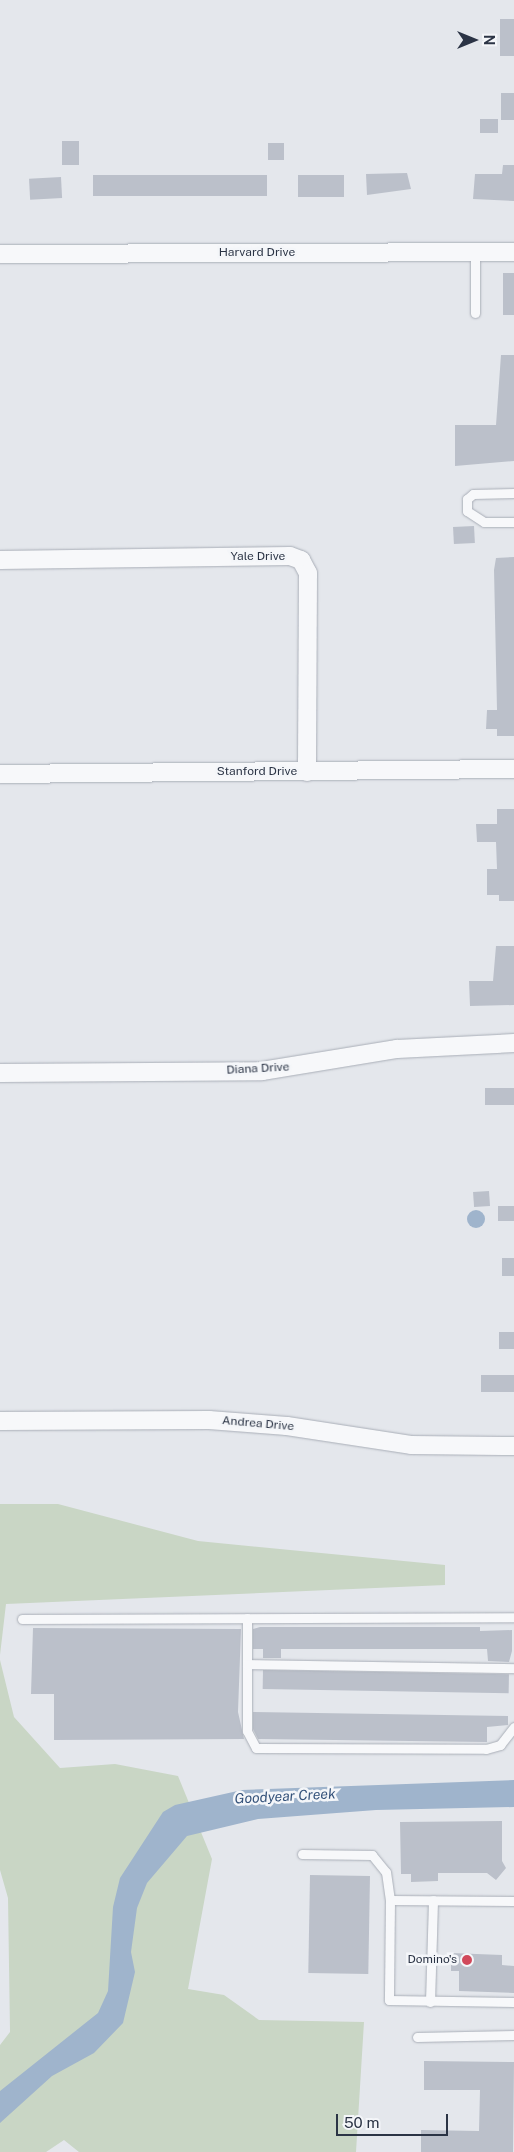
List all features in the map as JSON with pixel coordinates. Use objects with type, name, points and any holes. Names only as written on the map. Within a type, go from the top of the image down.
[{"type":"street","name":"Harvard Drive","points":[[0,254],[514,252]]},
{"type":"street","name":"Yale Drive","points":[[0,560],[290,556],[301,560],[308,574],[307,772]]},
{"type":"street","name":"Stanford Drive","points":[[0,774],[514,769]]},
{"type":"street","name":"Diana Drive","points":[[0,1073],[262,1071],[397,1049],[514,1043]]},
{"type":"street","name":"Andrea Drive","points":[[0,1421],[210,1420],[287,1426],[411,1444],[514,1446]]},
{"type":"lane","points":[[475,252],[475,313]]},
{"type":"lane","points":[[514,494],[472,494],[467,499],[468,511],[484,522],[514,522]]},
{"type":"lane","points":[[22,1619],[514,1617]]},
{"type":"lane","points":[[247,1618],[247,1731],[256,1748],[486,1749],[500,1745],[514,1727]]},
{"type":"lane","points":[[247,1664],[514,1668]]},
{"type":"lane","points":[[302,1854],[372,1855],[386,1872],[390,1900],[389,2000],[514,2002]]},
{"type":"lane","points":[[390,1900],[514,1901]]},
{"type":"lane","points":[[430,2002],[433,1900]]},
{"type":"lane","points":[[417,2037],[514,2034]]},
{"type":"green space","points":[[0,1504],[58,1504],[198,1541],[445,1565],[445,1585],[6,1604],[0,1655]]},
{"type":"green space","points":[[0,1660],[14,1717],[60,1768],[115,1764],[178,1776],[212,1859],[188,1989],[224,1995],[259,2020],[364,2022],[356,2152],[79,2152],[64,2140],[46,2152],[0,2152],[0,2045],[10,2032],[8,1898],[0,1870]]},
{"type":"water","points":[[472,1210],[480,1210],[485,1215],[483,1226],[472,1228],[467,1223],[467,1215]]},
{"type":"water","name":"Goodyear Creek","points":[[514,1780],[514,1807],[376,1810],[258,1819],[187,1836],[147,1883],[137,1908],[131,1952],[135,1972],[123,2023],[94,2053],[52,2076],[0,2123],[0,2091],[98,2013],[108,1991],[113,1907],[120,1878],[163,1812],[175,1805],[242,1790]]},
{"type":"building","points":[[500,19],[514,19],[514,56],[500,56]]},
{"type":"building","points":[[501,93],[514,93],[514,120],[501,120]]},
{"type":"building","points":[[480,119],[498,119],[498,133],[480,133]]},
{"type":"building","points":[[62,141],[79,141],[79,165],[62,165]]},
{"type":"building","points":[[268,143],[284,143],[284,160],[268,160]]},
{"type":"building","points":[[503,165],[514,165],[514,201],[473,199],[475,174],[502,174]]},
{"type":"building","points":[[407,173],[411,189],[367,195],[366,174]]},
{"type":"building","points":[[93,175],[267,175],[267,196],[93,196]]},
{"type":"building","points":[[298,175],[344,175],[344,197],[298,197]]},
{"type":"building","points":[[61,177],[62,198],[30,200],[29,179]]},
{"type":"building","points":[[503,273],[514,273],[514,315],[503,315]]},
{"type":"building","points":[[501,355],[514,355],[514,461],[455,466],[455,425],[496,425]]},
{"type":"building","points":[[474,526],[475,543],[454,544],[453,527]]},
{"type":"building","points":[[514,557],[514,736],[497,736],[497,729],[486,729],[487,710],[497,710],[494,570],[496,558]]},
{"type":"building","points":[[497,809],[514,809],[514,901],[499,901],[499,895],[487,895],[487,869],[497,869],[496,842],[477,842],[476,824],[497,824]]},
{"type":"building","points":[[496,946],[514,946],[514,1005],[470,1006],[469,981],[493,981]]},
{"type":"building","points":[[485,1088],[514,1088],[514,1105],[485,1105]]},
{"type":"building","points":[[489,1191],[490,1206],[474,1207],[473,1192]]},
{"type":"building","points":[[498,1206],[514,1206],[514,1221],[498,1221]]},
{"type":"building","points":[[502,1258],[514,1258],[514,1276],[502,1276]]},
{"type":"building","points":[[499,1332],[514,1332],[514,1349],[499,1349]]},
{"type":"building","points":[[481,1375],[514,1375],[514,1392],[481,1392]]},
{"type":"building","points":[[260,1627],[480,1627],[480,1631],[512,1630],[512,1651],[509,1662],[488,1661],[487,1649],[281,1649],[281,1658],[263,1658],[263,1649],[253,1649],[253,1629]]},
{"type":"building","points":[[33,1628],[241,1629],[238,1712],[244,1739],[54,1740],[54,1694],[31,1694]]},
{"type":"building","points":[[263,1670],[509,1674],[509,1693],[263,1689]]},
{"type":"building","points":[[253,1712],[508,1716],[508,1725],[487,1727],[487,1742],[258,1739],[253,1729]]},
{"type":"building","points":[[502,1821],[502,1861],[506,1868],[496,1880],[487,1873],[438,1873],[438,1881],[411,1882],[411,1874],[401,1874],[400,1822]]},
{"type":"building","points":[[310,1875],[370,1876],[368,1974],[308,1973]]},
{"type":"building","points":[[451,1953],[502,1955],[502,1965],[514,1966],[514,1993],[459,1991],[459,1971],[451,1971]]},
{"type":"building","points":[[424,2061],[514,2062],[513,2152],[421,2152],[421,2130],[479,2131],[480,2090],[424,2090]]},
{"type":"place","name":"Domino's","points":[[467,1960]]}]
